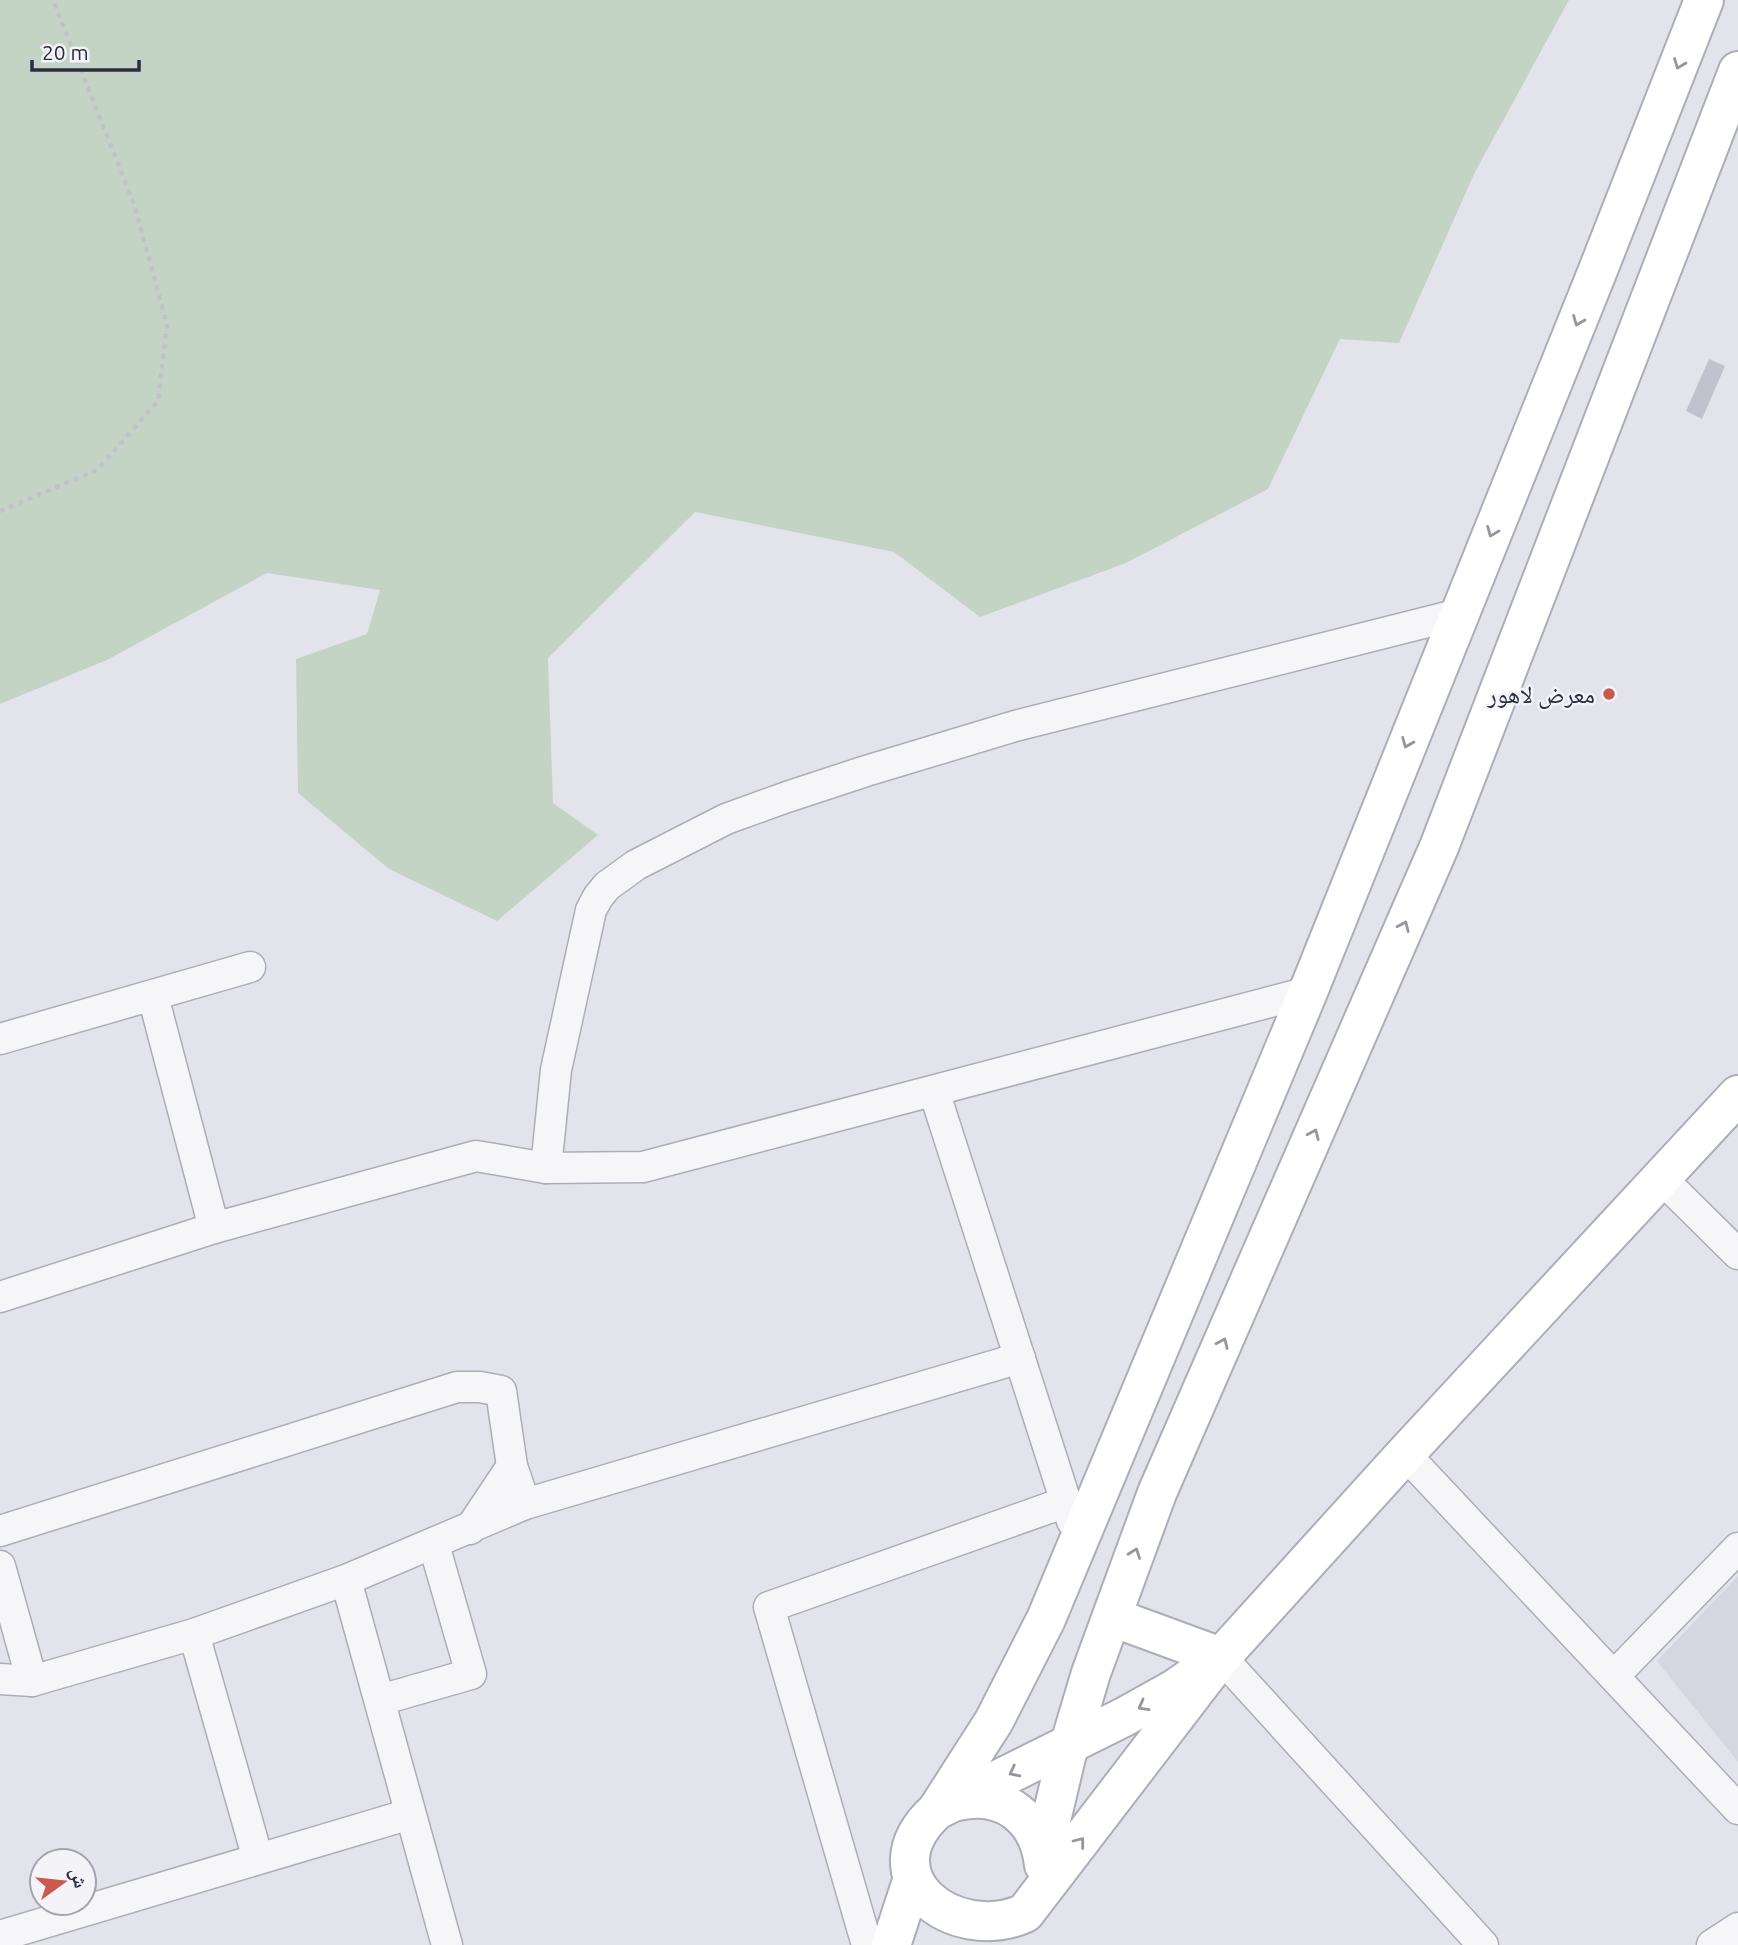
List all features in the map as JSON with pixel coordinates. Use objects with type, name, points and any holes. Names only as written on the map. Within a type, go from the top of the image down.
[{"type":"main road","points":[[947,1806],[1015,1683],[1079,1541],[1308,992],[1704,0]]},
{"type":"main road","points":[[1018,1920],[1043,1875],[1043,1854],[1091,1673],[1157,1493],[1439,847],[1738,71]]},
{"type":"main road","points":[[1598,270],[1651,297]]},
{"type":"main road","points":[[911,1884],[928,1912],[955,1930],[988,1933],[1018,1920],[1221,1657],[1738,1095]]},
{"type":"main road","points":[[1112,1617],[1221,1657]]},
{"type":"main road","points":[[891,1945],[911,1884],[909,1860],[921,1827],[947,1806],[1176,1688],[1221,1657]]},
{"type":"main road","points":[[947,1806],[980,1798],[1012,1808],[1029,1823],[1043,1854]]},
{"type":"street","points":[[546,1168],[556,1070],[591,910],[607,886],[636,865],[726,819],[878,767],[1015,726],[1459,614]]},
{"type":"street","points":[[0,1039],[250,967]]},
{"type":"street","points":[[0,1297],[214,1228],[476,1156],[546,1168],[643,1167],[1308,992]]},
{"type":"street","points":[[153,996],[214,1228]]},
{"type":"street","points":[[934,1091],[1079,1541]]},
{"type":"street","points":[[1660,1177],[1738,1254]]},
{"type":"street","points":[[0,1679],[32,1681],[194,1634],[346,1580],[470,1530],[525,1504],[1020,1358]]},
{"type":"street","points":[[0,1531],[457,1387],[501,1391],[512,1466],[525,1504]]},
{"type":"street","points":[[1405,1454],[1738,1809]]},
{"type":"street","points":[[470,1530],[512,1466]]},
{"type":"street","points":[[867,1945],[769,1607],[1066,1502]]},
{"type":"street","points":[[380,1700],[471,1674],[433,1545]]},
{"type":"street","points":[[1615,1675],[1738,1548]]},
{"type":"street","points":[[0,1566],[32,1681]]},
{"type":"street","points":[[346,1580],[447,1945]]},
{"type":"street","points":[[194,1634],[258,1859]]},
{"type":"street","points":[[1221,1657],[1483,1945]]},
{"type":"street","points":[[0,1936],[410,1814]]},
{"type":"street","points":[[1712,1945],[1738,1928]]},
{"type":"path","points":[[0,511],[97,470],[158,401],[167,325],[134,204],[53,0]]},
{"type":"shaded area","points":[[1738,1576],[1738,1762],[1657,1661]]},
{"type":"green space","points":[[0,0],[1569,0],[1475,172],[1399,343],[1340,339],[1268,489],[1126,563],[980,617],[894,552],[695,512],[548,658],[553,803],[598,835],[497,921],[389,869],[298,793],[296,659],[367,634],[380,590],[267,573],[107,660],[0,704]]},
{"type":"building","points":[[1709,359],[1725,366],[1702,419],[1686,411]]},
{"type":"place","name":"معرض لاهور","points":[[1609,694]]}]
